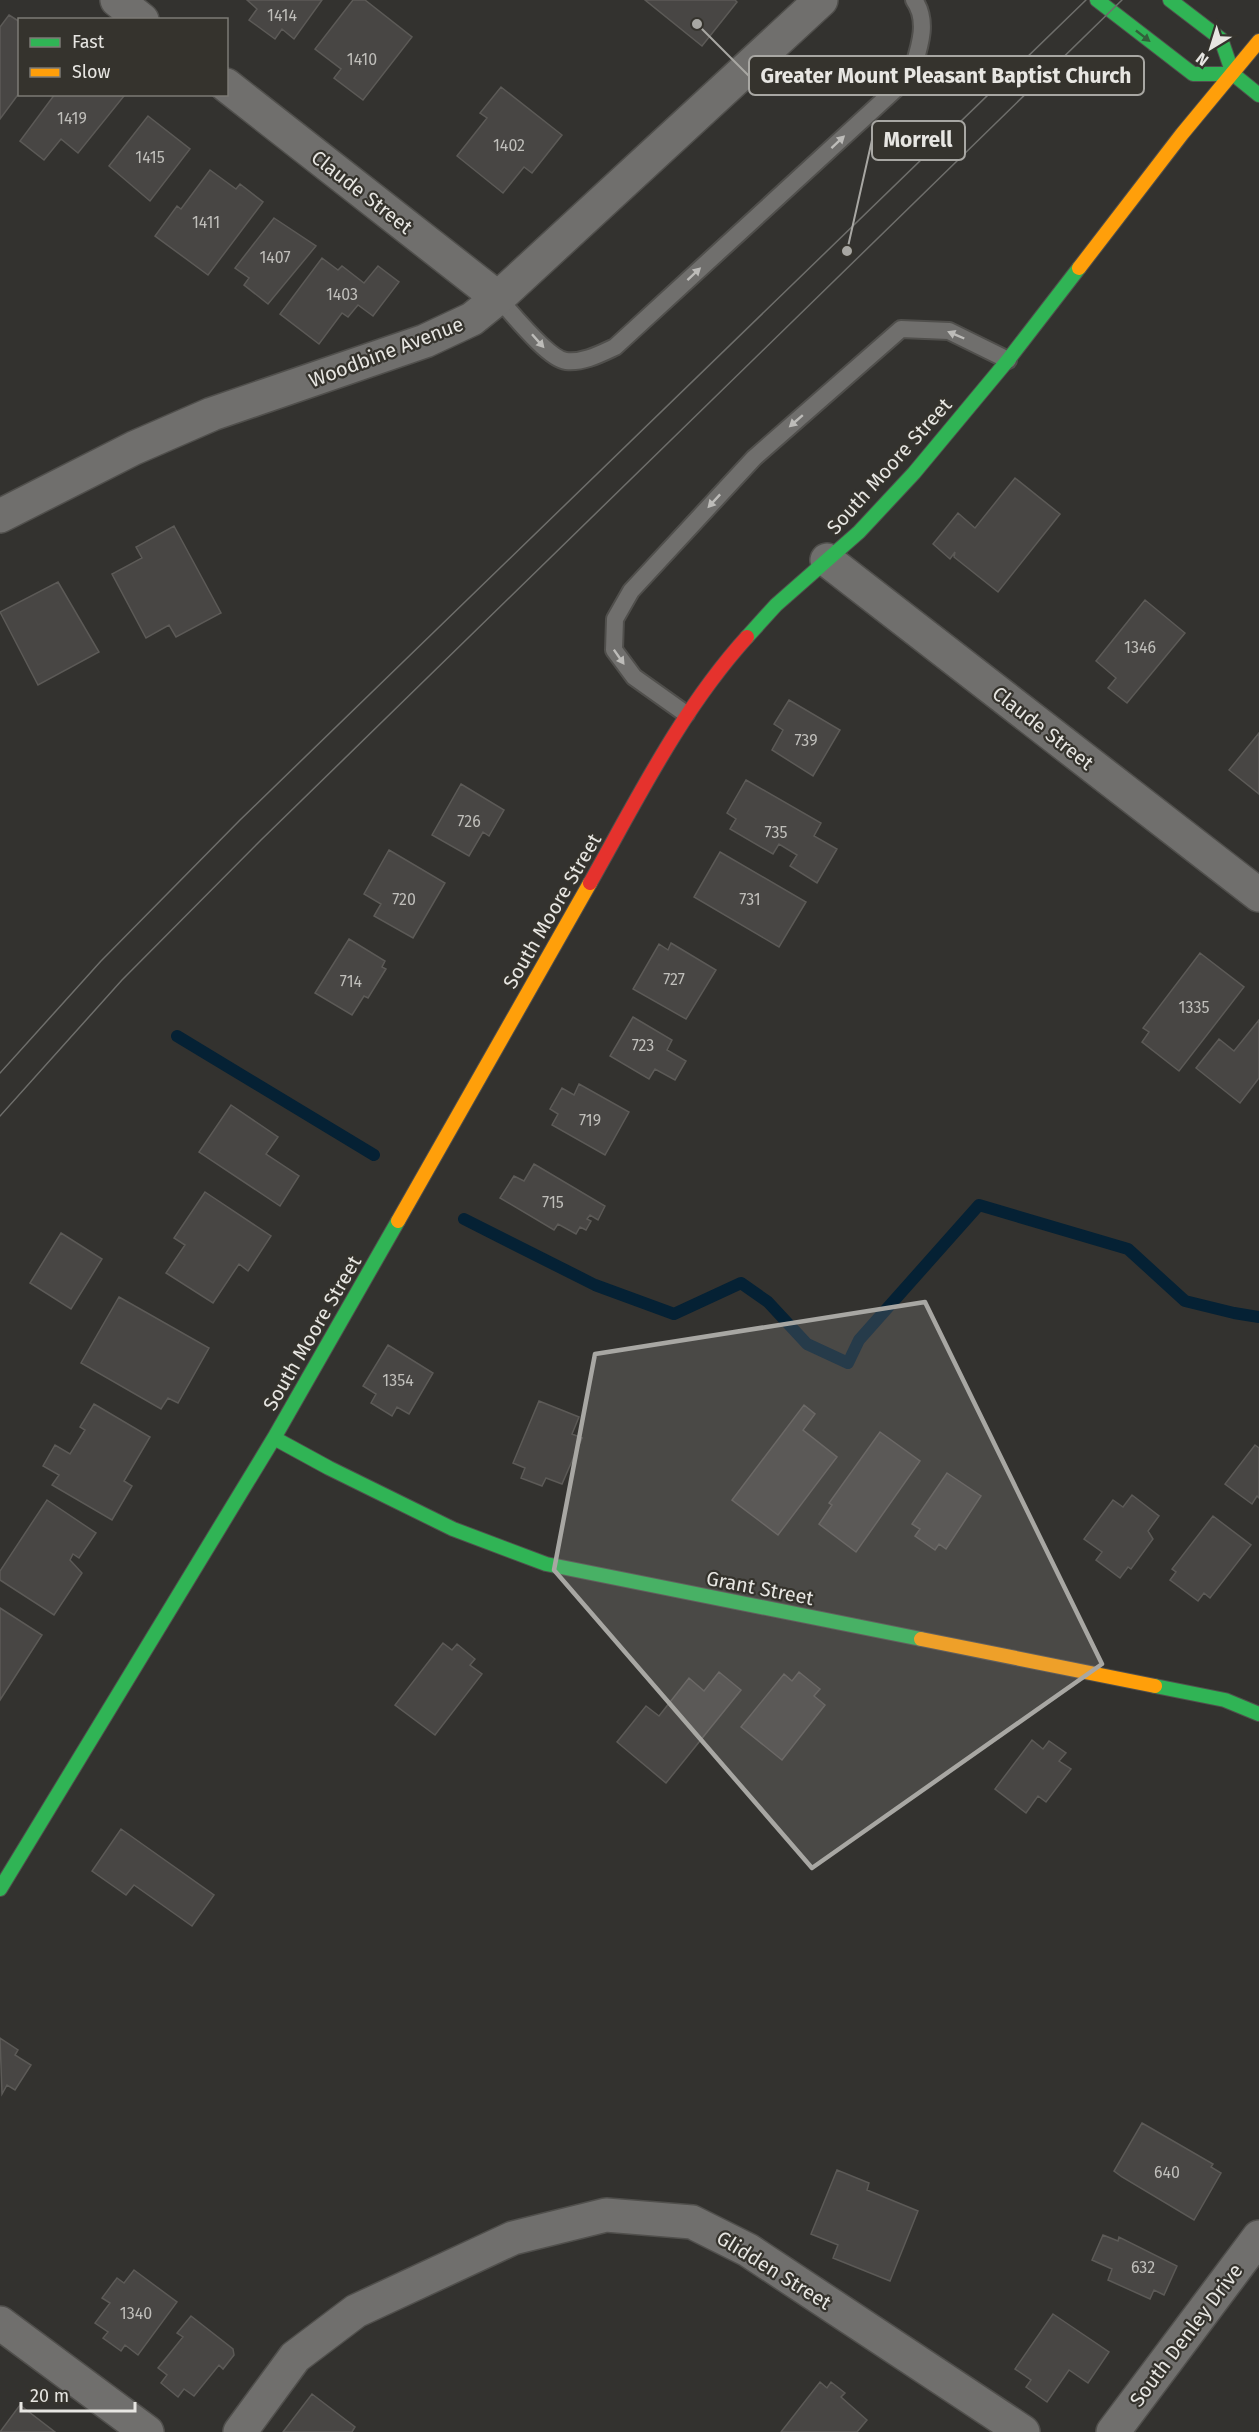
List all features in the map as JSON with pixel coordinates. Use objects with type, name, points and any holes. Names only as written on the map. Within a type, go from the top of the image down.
[{"type":"street","points":[[117,0],[140,18]]},
{"type":"street","name":"Woodbine Avenue","points":[[0,516],[134,448],[212,414],[425,341],[472,319],[498,298],[821,0]]},
{"type":"street","points":[[1097,0],[1193,74],[1233,74]]},
{"type":"street","points":[[1170,0],[1221,39],[1233,74],[1259,95]]},
{"type":"street","name":"South Moore Street","points":[[0,1889],[274,1438],[686,714],[721,666],[776,605],[859,532],[914,473],[1008,360],[1182,134],[1259,41]]},
{"type":"street","name":"Claude Street","points":[[228,87],[498,298]]},
{"type":"street","name":"Claude Street","points":[[827,560],[1259,895]]},
{"type":"street","name":"Grant Street","points":[[274,1438],[329,1468],[453,1529],[546,1564],[1226,1700],[1259,1714]]},
{"type":"street","name":"Glidden Street","points":[[240,2432],[295,2357],[356,2311],[513,2238],[606,2215],[692,2222],[748,2250],[1023,2432]]},
{"type":"street","name":"South Denley Drive","points":[[1113,2432],[1259,2237]]},
{"type":"street","points":[[0,2323],[147,2432]]},
{"type":"lane","points":[[498,298],[545,350],[564,361],[590,358],[615,347],[911,75],[922,38],[920,8],[914,0]]},
{"type":"lane","points":[[686,714],[634,678],[614,650],[615,619],[631,591],[754,458],[901,329],[949,331],[1008,360]]},
{"type":"highlighted area","points":[[925,1302],[1102,1664],[812,1868],[554,1570],[595,1354]]},
{"type":"building","points":[[247,0],[322,0],[294,39],[282,29],[275,39],[249,20],[257,9]]},
{"type":"building","points":[[353,0],[365,0],[412,37],[363,100],[334,78],[341,69],[315,49]]},
{"type":"building","points":[[645,0],[735,0],[737,2],[702,46]]},
{"type":"building","points":[[9,15],[18,21],[18,95],[0,119],[0,27]]},
{"type":"building","points":[[501,87],[562,135],[532,173],[524,167],[503,193],[457,156],[487,118],[480,113]]},
{"type":"building","points":[[54,96],[124,96],[78,153],[61,139],[44,160],[20,141]]},
{"type":"building","points":[[148,116],[190,149],[150,201],[109,166]]},
{"type":"building","points":[[210,170],[236,189],[240,184],[263,202],[208,275],[155,236],[177,206],[181,209]]},
{"type":"building","points":[[274,218],[316,246],[268,304],[244,285],[249,278],[235,268]]},
{"type":"building","points":[[322,258],[338,270],[342,266],[364,283],[378,266],[399,282],[373,316],[358,305],[348,317],[342,313],[319,344],[280,314]]},
{"type":"building","points":[[1015,478],[1060,514],[998,592],[954,557],[955,552],[950,559],[933,544],[958,513],[975,528]]},
{"type":"building","points":[[174,526],[221,613],[176,637],[169,625],[146,638],[112,574],[142,558],[136,547]]},
{"type":"building","points":[[58,582],[99,652],[38,685],[0,612]]},
{"type":"building","points":[[1145,600],[1185,633],[1127,703],[1108,688],[1116,678],[1096,661]]},
{"type":"building","points":[[789,700],[840,730],[813,776],[772,750],[783,730],[774,724]]},
{"type":"building","points":[[1259,733],[1259,794],[1229,770]]},
{"type":"building","points":[[746,780],[821,823],[814,836],[837,849],[817,883],[790,866],[797,855],[779,844],[773,854],[730,829],[736,819],[727,813]]},
{"type":"building","points":[[461,784],[504,810],[489,836],[483,832],[469,856],[432,835]]},
{"type":"building","points":[[389,850],[445,883],[413,938],[374,916],[381,904],[364,894]]},
{"type":"building","points":[[720,852],[806,902],[779,947],[694,897]]},
{"type":"building","points":[[349,939],[385,961],[382,967],[386,969],[368,998],[364,996],[352,1015],[315,993]]},
{"type":"building","points":[[671,943],[716,970],[686,1019],[633,989],[659,944],[668,950]]},
{"type":"building","points":[[1200,953],[1244,987],[1179,1071],[1142,1042],[1149,1032],[1143,1028]]},
{"type":"building","points":[[633,1017],[672,1040],[667,1050],[686,1061],[675,1080],[655,1069],[649,1079],[610,1056]]},
{"type":"building","points":[[1259,1020],[1259,1078],[1240,1103],[1196,1068],[1219,1039],[1234,1051]]},
{"type":"building","points":[[579,1084],[629,1112],[605,1155],[552,1125],[558,1114],[550,1109],[562,1088],[574,1095]]},
{"type":"building","points":[[231,1105],[278,1137],[266,1154],[299,1176],[280,1206],[199,1152]]},
{"type":"building","points":[[534,1164],[605,1206],[598,1220],[590,1215],[587,1219],[591,1221],[586,1230],[580,1227],[576,1234],[558,1224],[554,1230],[500,1198],[514,1176],[524,1181]]},
{"type":"building","points":[[205,1192],[271,1236],[248,1271],[239,1264],[213,1303],[166,1273],[185,1245],[174,1238]]},
{"type":"building","points":[[61,1233],[102,1259],[71,1309],[30,1283]]},
{"type":"building","points":[[119,1297],[209,1348],[178,1403],[168,1398],[161,1409],[81,1363]]},
{"type":"building","points":[[388,1345],[433,1373],[409,1414],[397,1407],[392,1416],[371,1403],[376,1394],[363,1386]]},
{"type":"building","points":[[539,1401],[579,1417],[572,1434],[582,1438],[562,1484],[546,1478],[542,1486],[521,1478],[525,1468],[513,1463]]},
{"type":"building","points":[[94,1404],[150,1437],[124,1481],[132,1486],[112,1520],[52,1485],[59,1475],[43,1466],[55,1445],[70,1454],[85,1430],[80,1427]]},
{"type":"building","points":[[804,1405],[815,1414],[803,1430],[837,1457],[778,1535],[732,1500]]},
{"type":"building","points":[[880,1432],[920,1461],[856,1552],[819,1524],[832,1505],[829,1503]]},
{"type":"building","points":[[1255,1445],[1259,1448],[1259,1498],[1257,1496],[1252,1504],[1225,1484]]},
{"type":"building","points":[[947,1473],[981,1496],[946,1549],[939,1544],[935,1550],[915,1536],[920,1529],[912,1524]]},
{"type":"building","points":[[1132,1495],[1159,1516],[1148,1531],[1153,1539],[1131,1569],[1128,1567],[1120,1578],[1096,1560],[1102,1552],[1084,1539],[1113,1500],[1123,1507]]},
{"type":"building","points":[[47,1500],[96,1533],[79,1558],[73,1554],[70,1560],[82,1573],[54,1615],[0,1580],[0,1571]]},
{"type":"building","points":[[1213,1516],[1251,1545],[1210,1598],[1204,1593],[1198,1601],[1170,1580],[1176,1572],[1172,1569]]},
{"type":"building","points":[[0,1608],[42,1635],[0,1700]]},
{"type":"building","points":[[443,1643],[452,1650],[457,1644],[475,1659],[470,1665],[482,1674],[435,1735],[395,1705]]},
{"type":"building","points":[[719,1672],[741,1690],[666,1783],[617,1742],[646,1706],[659,1716],[689,1678],[704,1691]]},
{"type":"building","points":[[799,1672],[820,1689],[814,1696],[825,1705],[782,1760],[741,1727],[784,1674],[792,1681]]},
{"type":"building","points":[[1032,1740],[1043,1749],[1049,1741],[1066,1753],[1059,1761],[1071,1769],[1046,1802],[1038,1796],[1026,1813],[995,1789]]},
{"type":"building","points":[[121,1829],[214,1895],[192,1926],[134,1885],[126,1895],[92,1871]]},
{"type":"building","points":[[0,2038],[18,2050],[15,2055],[31,2065],[15,2090],[7,2085],[2,2094]]},
{"type":"building","points":[[1142,2123],[1213,2164],[1211,2167],[1221,2173],[1194,2220],[1114,2171]]},
{"type":"building","points":[[837,2170],[869,2183],[867,2190],[918,2211],[890,2281],[833,2258],[838,2245],[811,2234]]},
{"type":"building","points":[[1103,2235],[1118,2241],[1119,2237],[1177,2266],[1164,2295],[1154,2290],[1150,2299],[1108,2280],[1112,2269],[1092,2260]]},
{"type":"building","points":[[134,2270],[177,2302],[138,2355],[125,2345],[121,2351],[103,2338],[108,2332],[95,2323],[110,2303],[102,2298],[117,2278],[124,2283]]},
{"type":"building","points":[[1053,2314],[1109,2352],[1088,2383],[1069,2370],[1047,2402],[1026,2387],[1031,2380],[1015,2369]]},
{"type":"building","points":[[191,2316],[233,2349],[234,2355],[223,2369],[219,2365],[194,2396],[184,2389],[178,2397],[161,2383],[167,2375],[158,2368],[183,2337],[177,2333]]},
{"type":"building","points":[[820,2382],[827,2388],[831,2382],[845,2393],[841,2397],[867,2420],[857,2432],[781,2432]]},
{"type":"building","points":[[312,2394],[355,2427],[352,2432],[283,2432]]},
{"type":"building","points":[[20,2405],[55,2432],[0,2432]]},
{"type":"waterway","points":[[177,1036],[374,1155]]},
{"type":"waterway","points":[[464,1219],[595,1285],[674,1314],[741,1283],[768,1302],[807,1344],[848,1363],[859,1340],[979,1205],[1128,1249],[1185,1301],[1259,1317]]},
{"type":"tram line","points":[[0,1073],[101,961],[240,820],[1086,0]]},
{"type":"tram line","points":[[0,1116],[122,980],[261,840],[1122,0]]},
{"type":"traffic: fast","points":[[1097,0],[1193,74],[1233,74]]},
{"type":"traffic: fast","points":[[1170,0],[1221,39],[1233,74],[1259,95]]},
{"type":"traffic: fast","points":[[747,637],[776,605],[859,532],[914,473],[1008,360],[1079,268]]},
{"type":"traffic: fast","points":[[0,1889],[274,1438],[398,1221]]},
{"type":"traffic: fast","points":[[274,1438],[329,1468],[453,1529],[546,1564],[921,1639]]},
{"type":"traffic: fast","points":[[1155,1686],[1225,1700],[1259,1714]]},
{"type":"traffic: slow","points":[[1079,268],[1182,134],[1259,41]]},
{"type":"traffic: slow","points":[[398,1221],[590,883]]},
{"type":"traffic: slow","points":[[921,1639],[1155,1686]]},
{"type":"traffic: jam","points":[[590,883],[643,787],[681,725],[701,694],[747,637]]},
{"type":"place","name":"Greater Mount Pleasant Baptist Church","points":[[697,24]]},
{"type":"place","name":"Morrell","points":[[847,251]]}]
